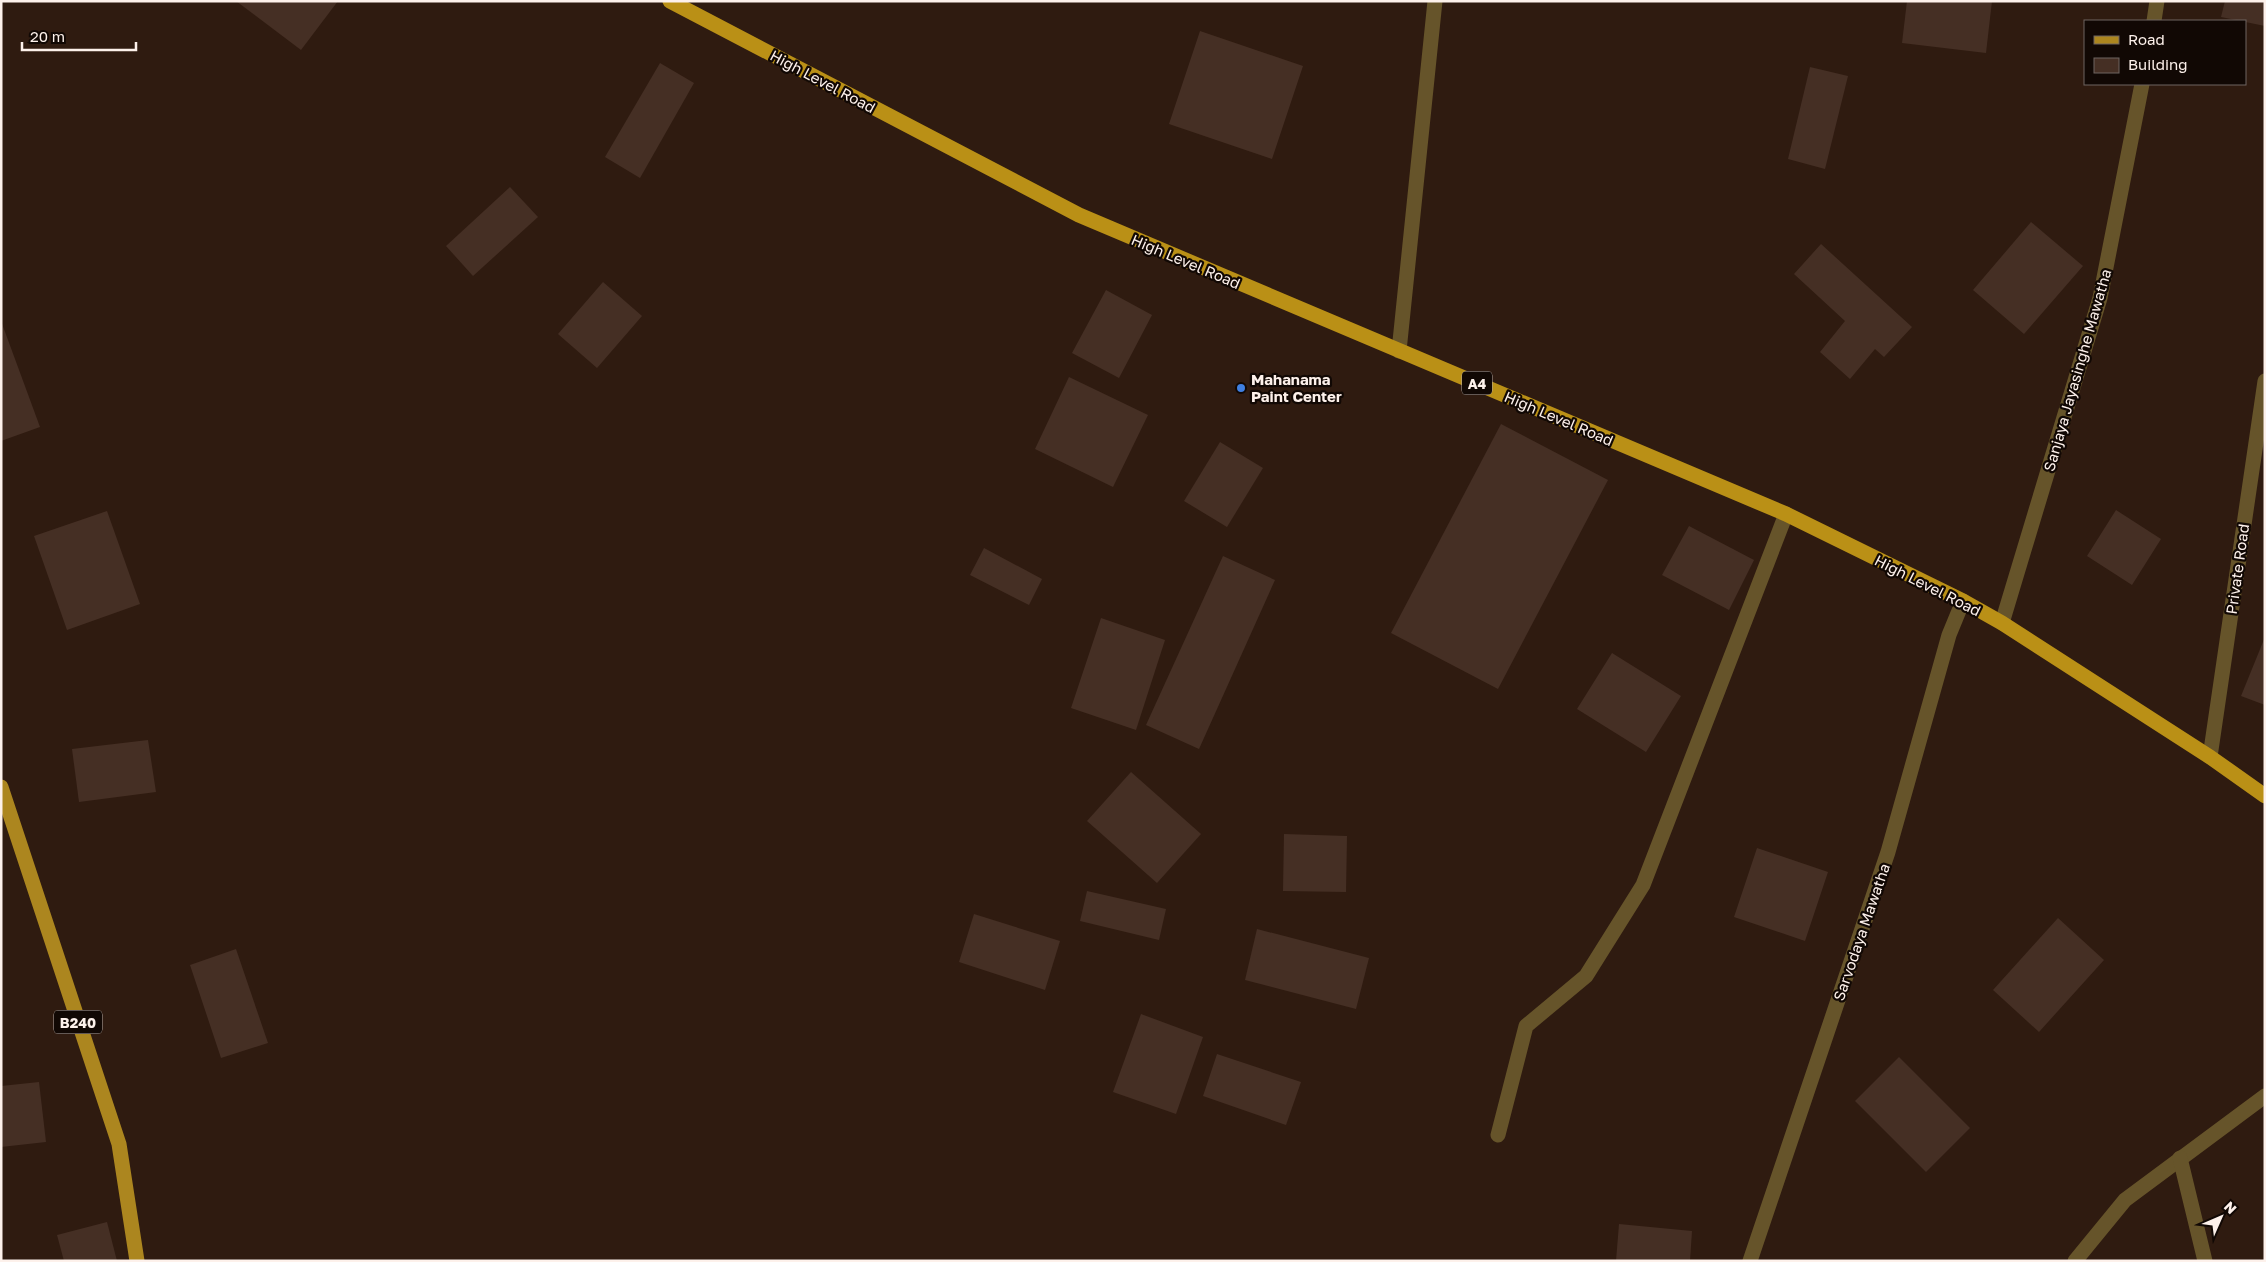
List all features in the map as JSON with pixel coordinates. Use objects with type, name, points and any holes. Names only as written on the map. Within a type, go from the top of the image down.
[{"type":"highway","name":"High Level Road","points":[[670,1],[1079,215],[1786,514],[1963,601],[2002,623],[2210,757],[2265,796]]},
{"type":"main road","name":"B240","points":[[1,787],[119,1144],[137,1261]]},
{"type":"street","points":[[1399,350],[1435,1]]},
{"type":"street","points":[[2154,20],[2157,1]]},
{"type":"street","name":"Sanjaya Jayasinghe Mawatha","points":[[2002,623],[2100,298],[2142,85]]},
{"type":"street","name":"Private Road","points":[[2210,757],[2265,381]]},
{"type":"street","points":[[1498,1135],[1526,1026],[1586,976],[1643,885],[1786,514]]},
{"type":"street","name":"Sarvodaya Mawatha","points":[[1750,1261],[1888,852],[1949,635],[1963,601]]},
{"type":"street","points":[[2075,1261],[2125,1200],[2265,1096]]},
{"type":"street","points":[[2180,1158],[2205,1261]]},
{"type":"building","points":[[236,1],[338,1],[301,50]]},
{"type":"building","points":[[1907,1],[1992,1],[1986,53],[1902,43]]},
{"type":"building","points":[[2225,1],[2265,1],[2265,26],[2246,22],[2246,20],[2221,17]]},
{"type":"building","points":[[1200,31],[1303,66],[1272,159],[1169,124]]},
{"type":"building","points":[[660,63],[694,83],[640,178],[605,157]]},
{"type":"building","points":[[1810,67],[1848,76],[1825,169],[1788,159]]},
{"type":"building","points":[[510,187],[538,217],[473,276],[446,246]]},
{"type":"building","points":[[2031,222],[2083,266],[2024,334],[1973,290]]},
{"type":"building","points":[[1821,244],[1912,327],[1884,357],[1875,349],[1850,379],[1820,352],[1845,321],[1794,274]]},
{"type":"building","points":[[603,282],[642,316],[597,368],[558,334]]},
{"type":"building","points":[[1106,290],[1152,315],[1119,378],[1072,353]]},
{"type":"building","points":[[1,321],[40,427],[1,441]]},
{"type":"building","points":[[1069,377],[1148,415],[1113,487],[1035,449]]},
{"type":"building","points":[[1501,424],[1608,480],[1498,689],[1391,633]]},
{"type":"building","points":[[1220,442],[1263,468],[1227,527],[1184,501]]},
{"type":"building","points":[[2116,510],[2161,539],[2132,585],[2087,556]]},
{"type":"building","points":[[107,511],[140,604],[67,630],[34,536]]},
{"type":"building","points":[[1689,526],[1754,560],[1729,610],[1662,575]]},
{"type":"building","points":[[984,548],[1042,579],[1029,605],[970,575]]},
{"type":"building","points":[[1223,556],[1275,580],[1199,749],[1146,725]]},
{"type":"building","points":[[1101,618],[1165,640],[1136,730],[1071,708]]},
{"type":"building","points":[[2265,637],[2265,705],[2241,696]]},
{"type":"building","points":[[1612,653],[1681,696],[1646,752],[1577,709]]},
{"type":"building","points":[[148,740],[156,792],[79,802],[72,749]]},
{"type":"building","points":[[1131,772],[1201,834],[1157,883],[1087,821]]},
{"type":"building","points":[[1284,834],[1347,836],[1346,892],[1283,891]]},
{"type":"building","points":[[1757,848],[1828,872],[1805,941],[1734,917]]},
{"type":"building","points":[[1087,891],[1166,909],[1159,940],[1080,921]]},
{"type":"building","points":[[974,914],[1060,941],[1045,990],[959,962]]},
{"type":"building","points":[[2058,918],[2104,960],[2039,1032],[1993,990]]},
{"type":"building","points":[[1257,929],[1369,958],[1356,1009],[1245,980]]},
{"type":"building","points":[[236,949],[268,1043],[221,1058],[190,965]]},
{"type":"building","points":[[1141,1014],[1203,1037],[1176,1114],[1113,1092]]},
{"type":"building","points":[[1217,1054],[1301,1082],[1286,1125],[1203,1096]]},
{"type":"building","points":[[1899,1057],[1970,1128],[1926,1172],[1855,1101]]},
{"type":"building","points":[[39,1082],[46,1142],[1,1147],[1,1086]]},
{"type":"building","points":[[107,1222],[117,1261],[64,1261],[57,1235]]},
{"type":"building","points":[[1619,1224],[1692,1231],[1690,1261],[1616,1261]]},
{"type":"place","name":"Mahanama Paint Center","points":[[1241,388]]}]
